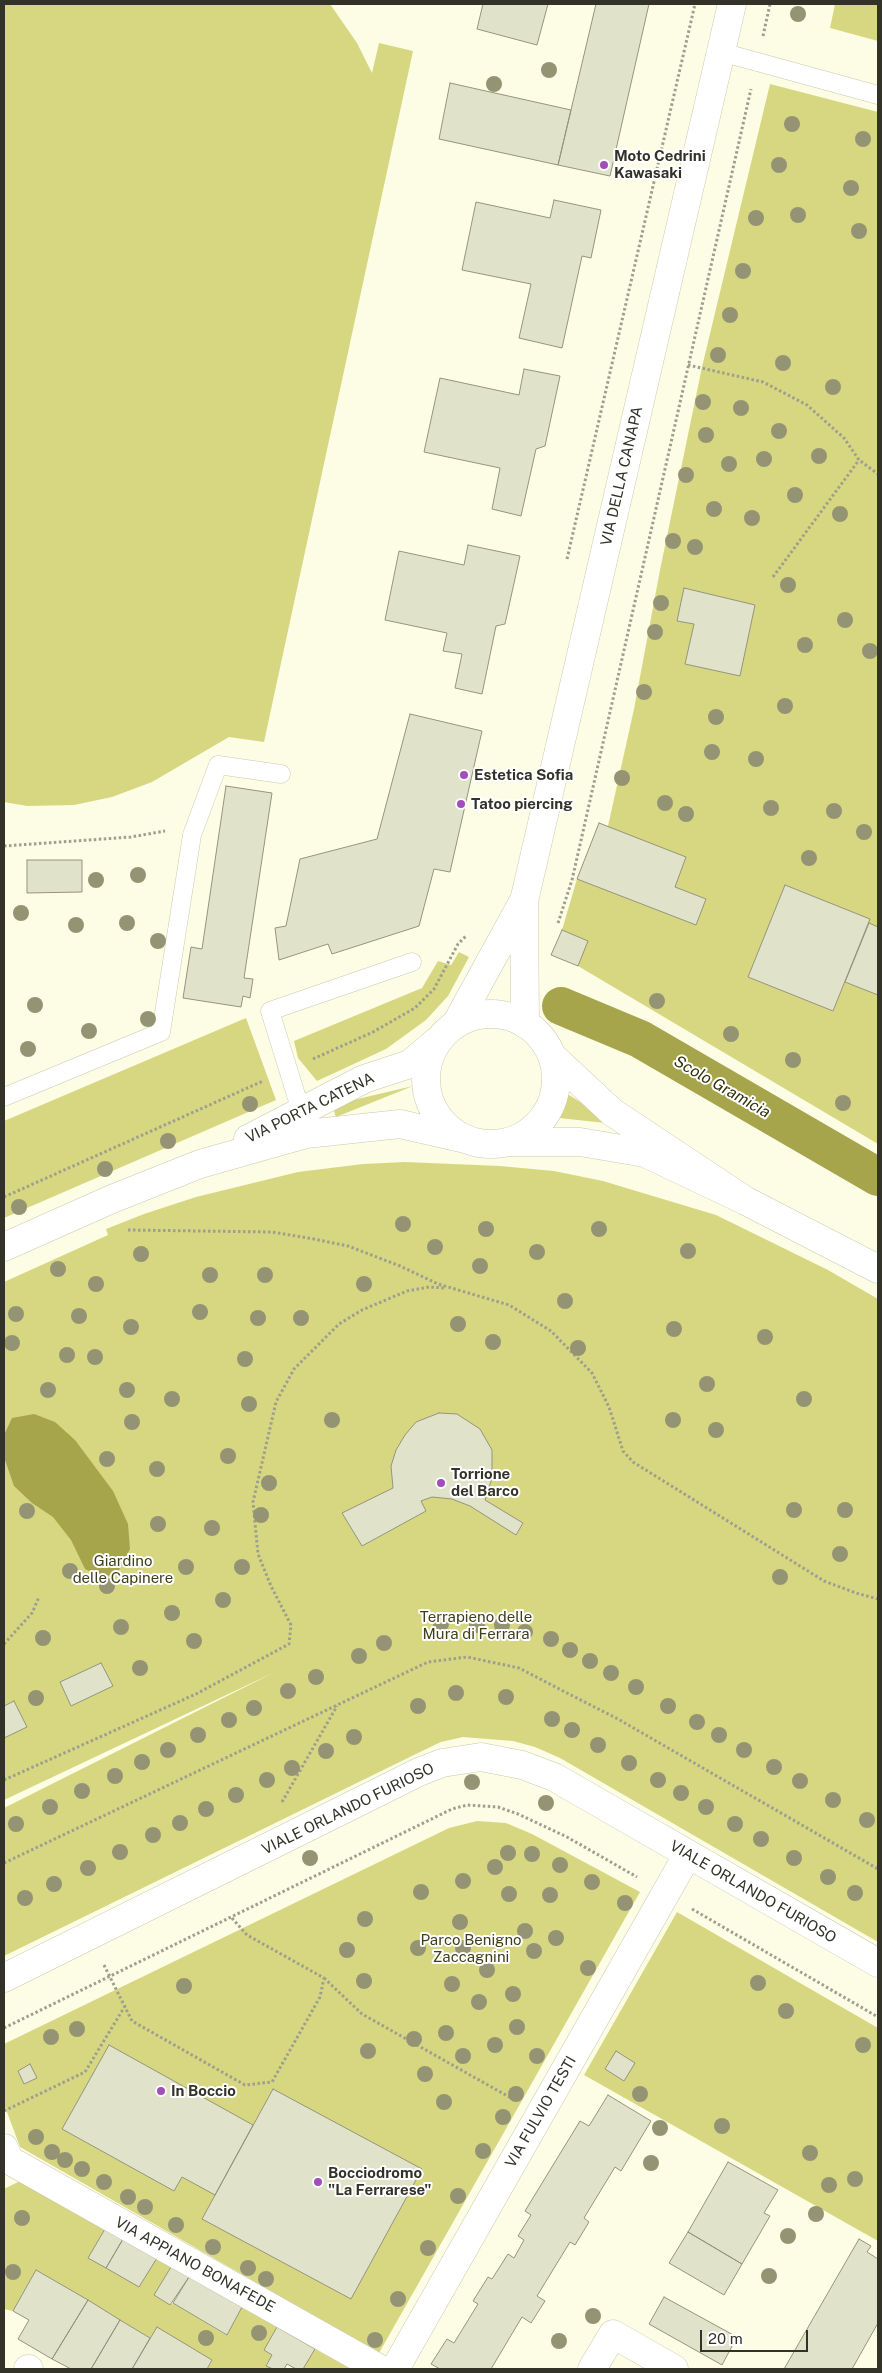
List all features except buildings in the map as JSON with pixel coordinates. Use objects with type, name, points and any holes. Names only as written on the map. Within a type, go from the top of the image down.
[{"type":"street","name":"VIA DELLA CANAPA","points":[[526,1024],[524,901],[732,4]]},
{"type":"street","name":"VIA DELLA CANAPA","points":[[450,1030],[524,901]]},
{"type":"street","points":[[746,1201],[612,1112],[552,1056],[541,1038],[526,1024],[509,1016],[491,1014],[473,1017],[450,1030],[434,1049],[427,1066],[426,1084],[430,1101],[439,1117],[451,1129],[466,1139],[487,1143],[580,1142],[646,1153],[746,1201],[878,1269]]},
{"type":"street","name":"VIA PORTA CATENA","points":[[200,1164],[364,1079],[410,1064],[450,1030]]},
{"type":"street","points":[[508,1142],[532,1129],[549,1109],[555,1092],[556,1074],[552,1056]]},
{"type":"street","name":"VIA PORTA CATENA","points":[[4,1248],[112,1199],[200,1164],[306,1134],[400,1124],[466,1139]]},
{"type":"street","name":"VIALE ORLANDO FURIOSO","points":[[4,1978],[419,1772],[442,1763],[464,1758],[481,1757],[506,1760],[554,1777],[878,1963]]},
{"type":"street","name":"VIA FULVIO TESTI","points":[[395,2369],[688,1854]]},
{"type":"street","name":"VIA APPIANO BONAFEDE","points":[[6,2157],[380,2369]]},
{"type":"street","points":[[592,2369],[612,2334],[674,2369]]},
{"type":"lane","points":[[721,52],[878,95]]},
{"type":"lane","points":[[4,1097],[161,1032],[192,835],[218,765],[281,774]]},
{"type":"lane","points":[[301,1110],[270,1011],[412,962]]},
{"type":"path","points":[[566,566],[694,4]]},
{"type":"path","points":[[688,365],[763,382],[807,405],[844,438],[859,460],[878,474]]},
{"type":"path","points":[[773,577],[859,460]]},
{"type":"path","points":[[4,846],[131,837],[167,831],[192,835]]},
{"type":"path","points":[[123,1230],[139,1228],[272,1232],[314,1239],[348,1246],[400,1266],[438,1284],[509,1306],[551,1331],[592,1373],[609,1407],[623,1451],[633,1462],[824,1581],[878,1599]]},
{"type":"path","points":[[4,1780],[196,1694],[289,1644],[291,1624],[271,1586],[258,1554],[253,1502],[276,1402],[294,1369],[339,1324],[362,1310],[407,1292],[429,1288],[453,1289]]},
{"type":"path","points":[[4,1644],[32,1613],[39,1597]]},
{"type":"path","points":[[279,1806],[338,1705]]},
{"type":"path","points":[[4,2028],[452,1809],[467,1805],[498,1807],[518,1814],[567,1837],[878,2017]]},
{"type":"path","points":[[231,1918],[247,1935],[324,1978],[362,2014],[540,2114]]},
{"type":"path","points":[[88,1936],[132,2021],[245,2085],[272,2082],[320,1998],[324,1978]]},
{"type":"path","points":[[4,2111],[85,2072],[125,2006]]},
{"type":"green space","points":[[4,4],[330,4],[357,43],[372,73],[379,43],[413,51],[264,742],[229,737],[152,782],[112,797],[74,805],[27,806],[4,802]]},
{"type":"green space","points":[[835,4],[878,4],[878,41],[830,28]]},
{"type":"green space","points":[[770,84],[878,112],[878,1144],[578,966],[562,930],[577,879],[599,823],[608,826],[634,709],[660,570],[702,367]]},
{"type":"green space","points":[[459,952],[469,957],[448,996],[426,1020],[386,1049],[317,1081],[298,1058],[294,1041],[422,988],[438,961],[451,965]]},
{"type":"green space","points":[[246,1018],[276,1100],[4,1218],[4,1121]]},
{"type":"green space","points":[[413,1086],[336,1117],[332,1105]]},
{"type":"green space","points":[[566,1093],[615,1124],[559,1118]]},
{"type":"green space","points":[[405,1162],[500,1166],[554,1171],[603,1181],[716,1215],[828,1270],[878,1299],[878,1942],[560,1758],[535,1747],[513,1741],[463,1737],[441,1742],[420,1752],[4,1956],[4,1808],[275,1672],[4,1800],[4,1282],[108,1235],[106,1229],[196,1197],[298,1172],[363,1164]]},
{"type":"green space","name":"Parco Benigno Zaccagnini","points":[[477,1821],[506,1823],[532,1834],[640,1892],[379,2353],[20,2147],[4,2104],[4,2044],[449,1828]]},
{"type":"green space","points":[[677,1912],[878,2028],[878,2241],[584,2075]]},
{"type":"green space","points":[[22,2180],[105,2229],[89,2258],[157,2258],[171,2267],[154,2295],[170,2305],[173,2303],[226,2335],[242,2307],[277,2327],[265,2350],[272,2355],[266,2365],[273,2369],[207,2369],[212,2360],[157,2328],[150,2338],[36,2270],[13,2311],[4,2309],[4,2189]]},
{"type":"green space","points":[[315,2349],[351,2369],[303,2369]]},
{"type":"shaded area","points":[[34,1414],[55,1422],[75,1440],[113,1491],[128,1524],[130,1549],[118,1572],[102,1578],[85,1569],[71,1540],[53,1517],[32,1503],[14,1486],[4,1457],[4,1435],[12,1418]]},
{"type":"waterway","name":"Scolo Gramicia","points":[[561,1006],[640,1039],[878,1177]]},
{"type":"place","name":"Moto Cedrini Kawasaki","points":[[604,165]]},
{"type":"place","name":"Estetica Sofia","points":[[464,775]]},
{"type":"place","name":"Tatoo piercing","points":[[461,804]]},
{"type":"place","name":"Torrione del Barco","points":[[441,1483]]},
{"type":"place","name":"In Boccio","points":[[161,2091]]},
{"type":"place","name":"Bocciodromo \"La Ferrarese\"","points":[[318,2182]]},
{"type":"park label","name":"Giardino delle Capinere","points":[[123,1570]]},
{"type":"park label","name":"Terrapieno delle Mura di Ferrara","points":[[476,1626]]}]
